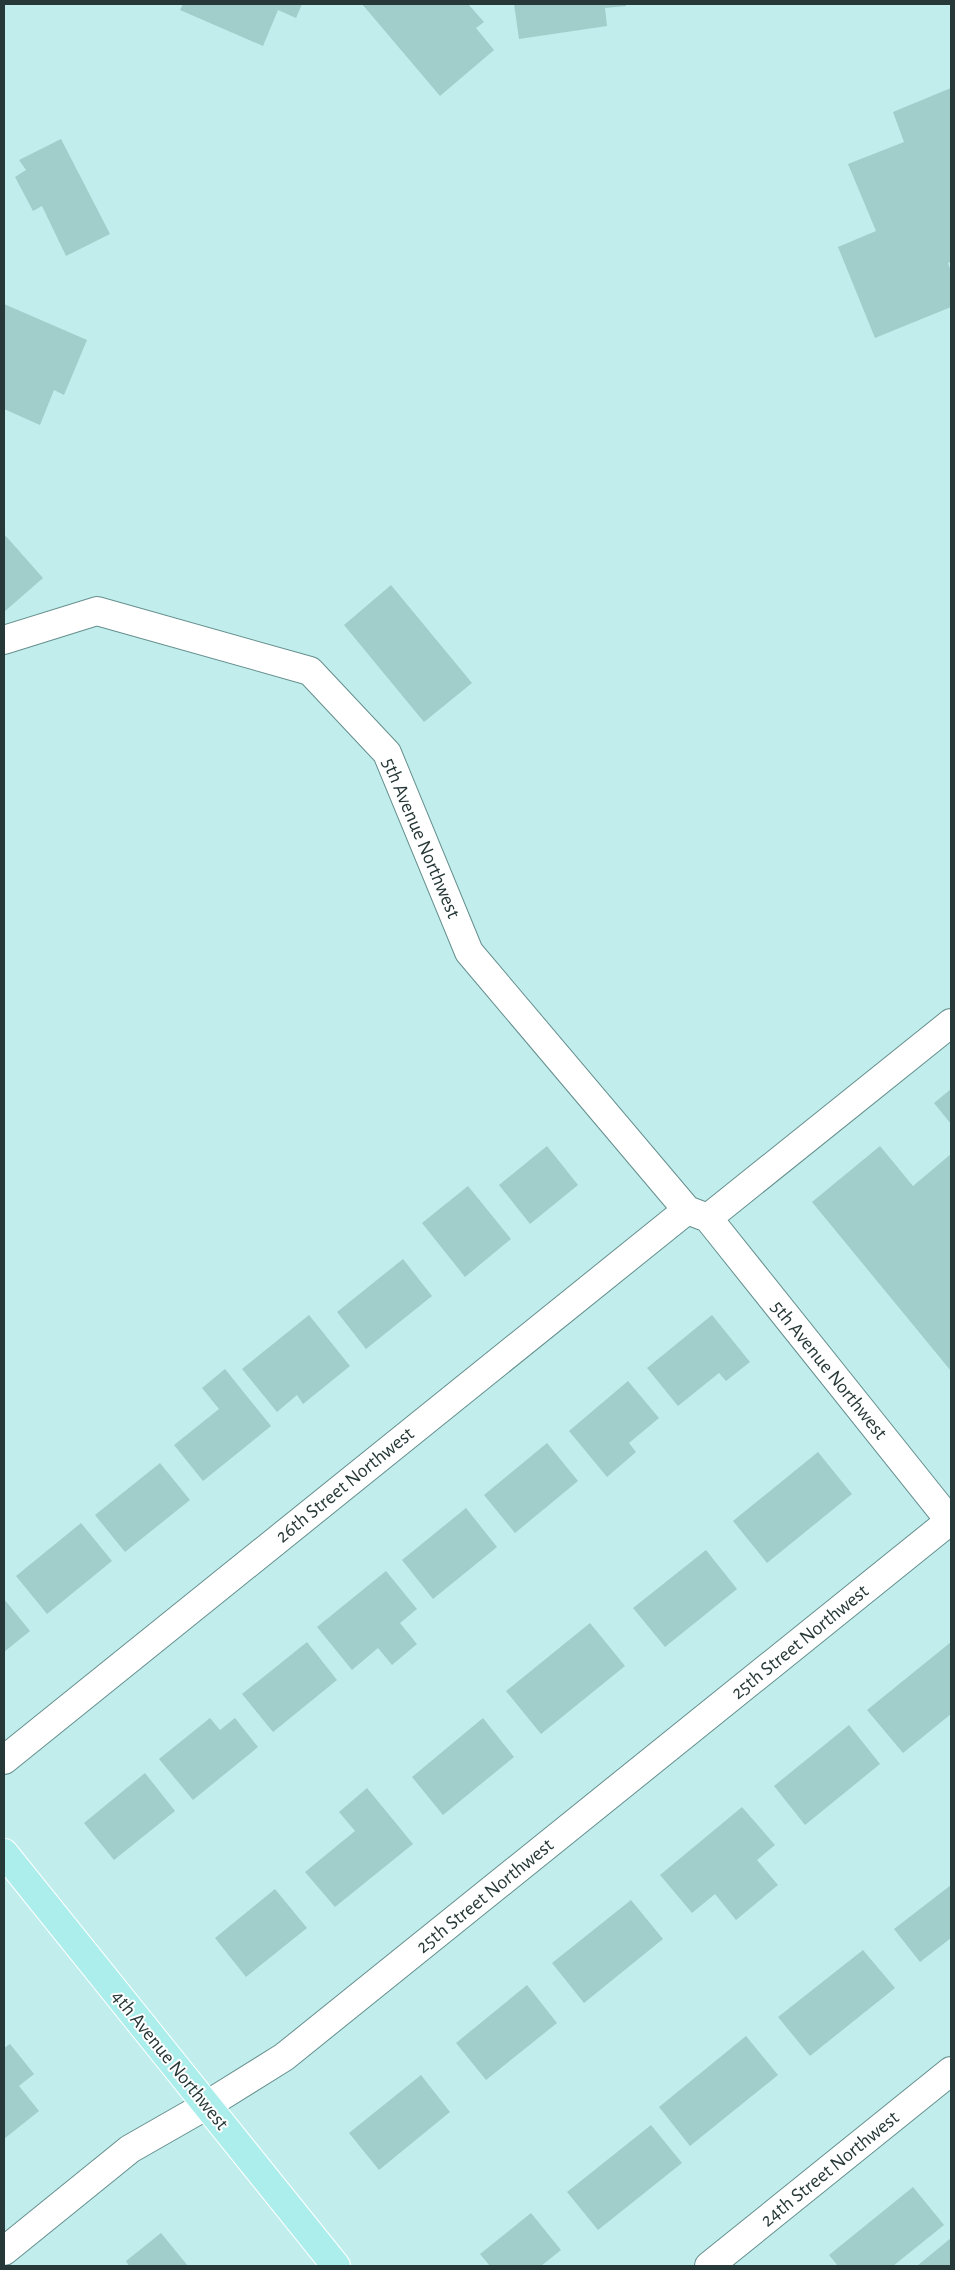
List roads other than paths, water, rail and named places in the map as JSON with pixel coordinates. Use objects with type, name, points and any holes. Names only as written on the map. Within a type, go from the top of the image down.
[{"type":"main road","name":"4th Avenue Northwest","points":[[4,1853],[336,2266]]},
{"type":"street","name":"5th Avenue Northwest","points":[[4,640],[97,611],[310,671],[387,753],[469,952],[697,1214],[951,1520]]},
{"type":"street","name":"26th Street Northwest","points":[[4,1760],[697,1214],[951,1023]]},
{"type":"street","name":"25th Street Northwest","points":[[4,2251],[130,2148],[207,2105],[284,2057],[951,1520]]},
{"type":"street","name":"24th Street Northwest","points":[[709,2266],[951,2071]]}]
